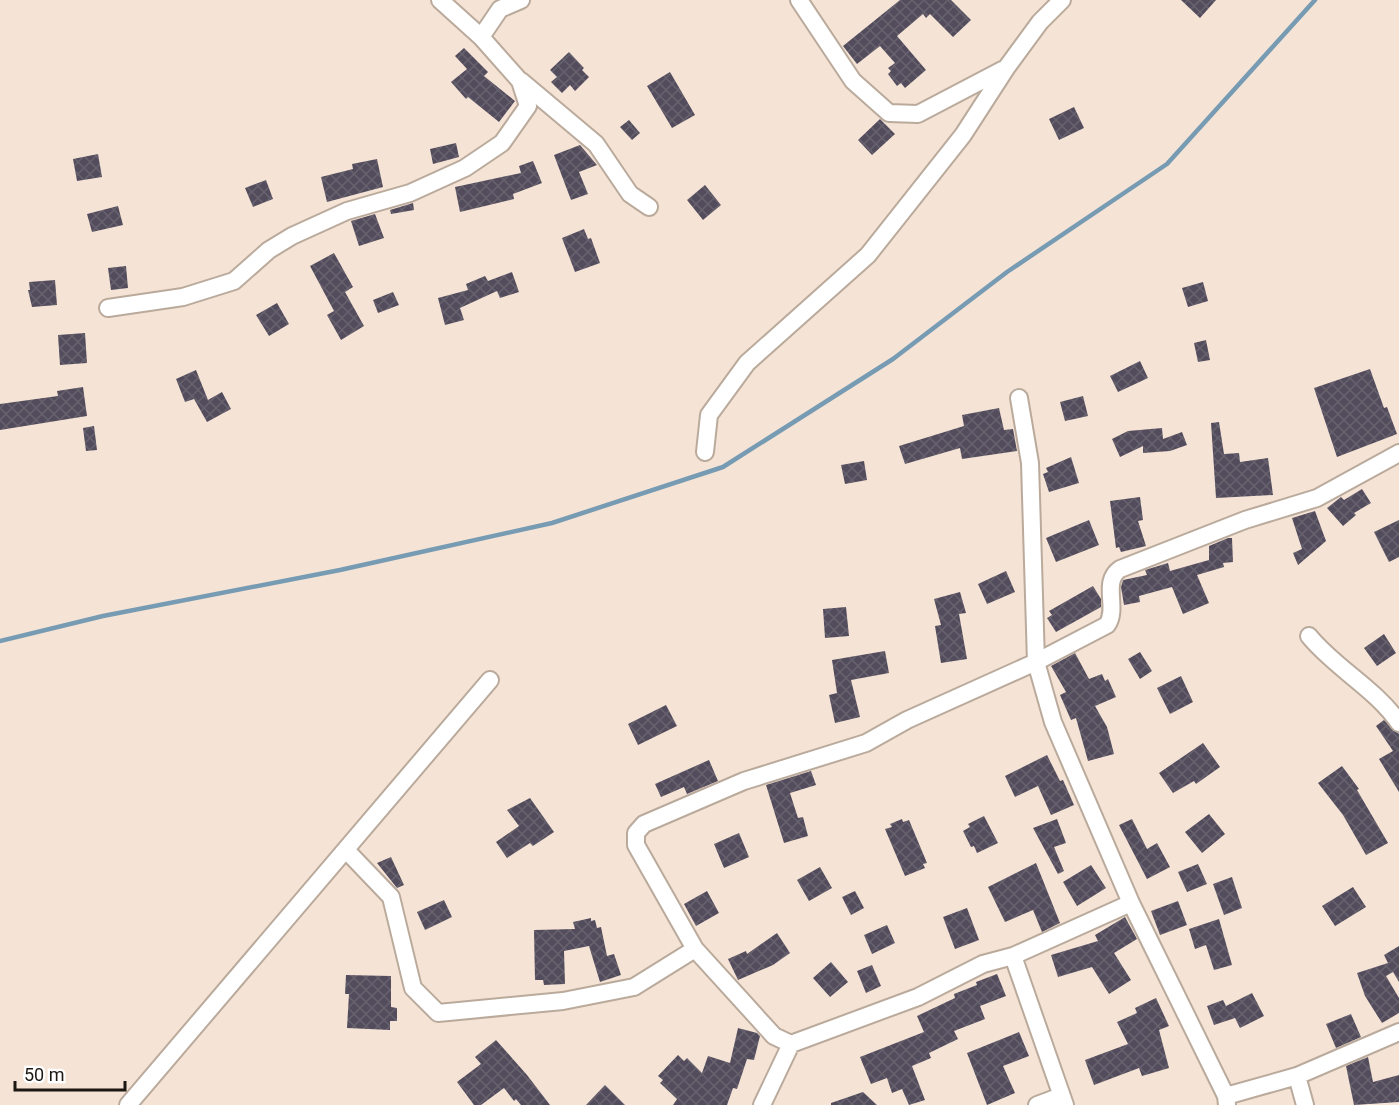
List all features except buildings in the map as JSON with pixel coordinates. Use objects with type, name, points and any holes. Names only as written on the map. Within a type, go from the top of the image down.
[{"type":"street","points":[[440,0],[481,37],[520,81],[596,144],[630,194],[649,207]]},
{"type":"street","points":[[481,37],[500,9],[521,0]]},
{"type":"street","points":[[799,0],[853,81],[889,113],[918,114],[1007,67]]},
{"type":"street","points":[[705,452],[709,415],[747,363],[868,255],[963,135],[1007,67],[1040,22],[1062,0]]},
{"type":"street","points":[[108,308],[183,297],[234,281],[269,250],[292,236],[347,211],[410,193],[465,168],[502,143],[528,106],[520,81]]},
{"type":"street","points":[[1019,398],[1030,463],[1036,662],[1053,722],[1131,903],[1227,1100],[1297,1076],[1399,1032]]},
{"type":"street","points":[[791,1044],[774,1036],[696,949],[636,845],[636,833],[644,824],[744,781],[866,743],[907,720],[1036,662],[1107,625],[1112,619],[1111,583],[1114,573],[1120,569],[1245,520],[1317,498],[1399,453]]},
{"type":"street","points":[[1309,636],[1325,655],[1390,710],[1399,723]]},
{"type":"street","points":[[128,1105],[490,680]]},
{"type":"street","points":[[346,850],[391,897],[413,988],[438,1013],[563,1001],[634,987],[696,949]]},
{"type":"street","points":[[762,1105],[791,1044],[918,997],[983,964],[1013,956],[1131,903]]},
{"type":"street","points":[[1013,956],[1063,1101],[1037,1105]]},
{"type":"street","points":[[1297,1076],[1305,1105]]},
{"type":"waterway","points":[[0,641],[103,616],[340,570],[552,523],[723,467],[893,359],[1007,272],[1167,164],[1315,0]]}]
